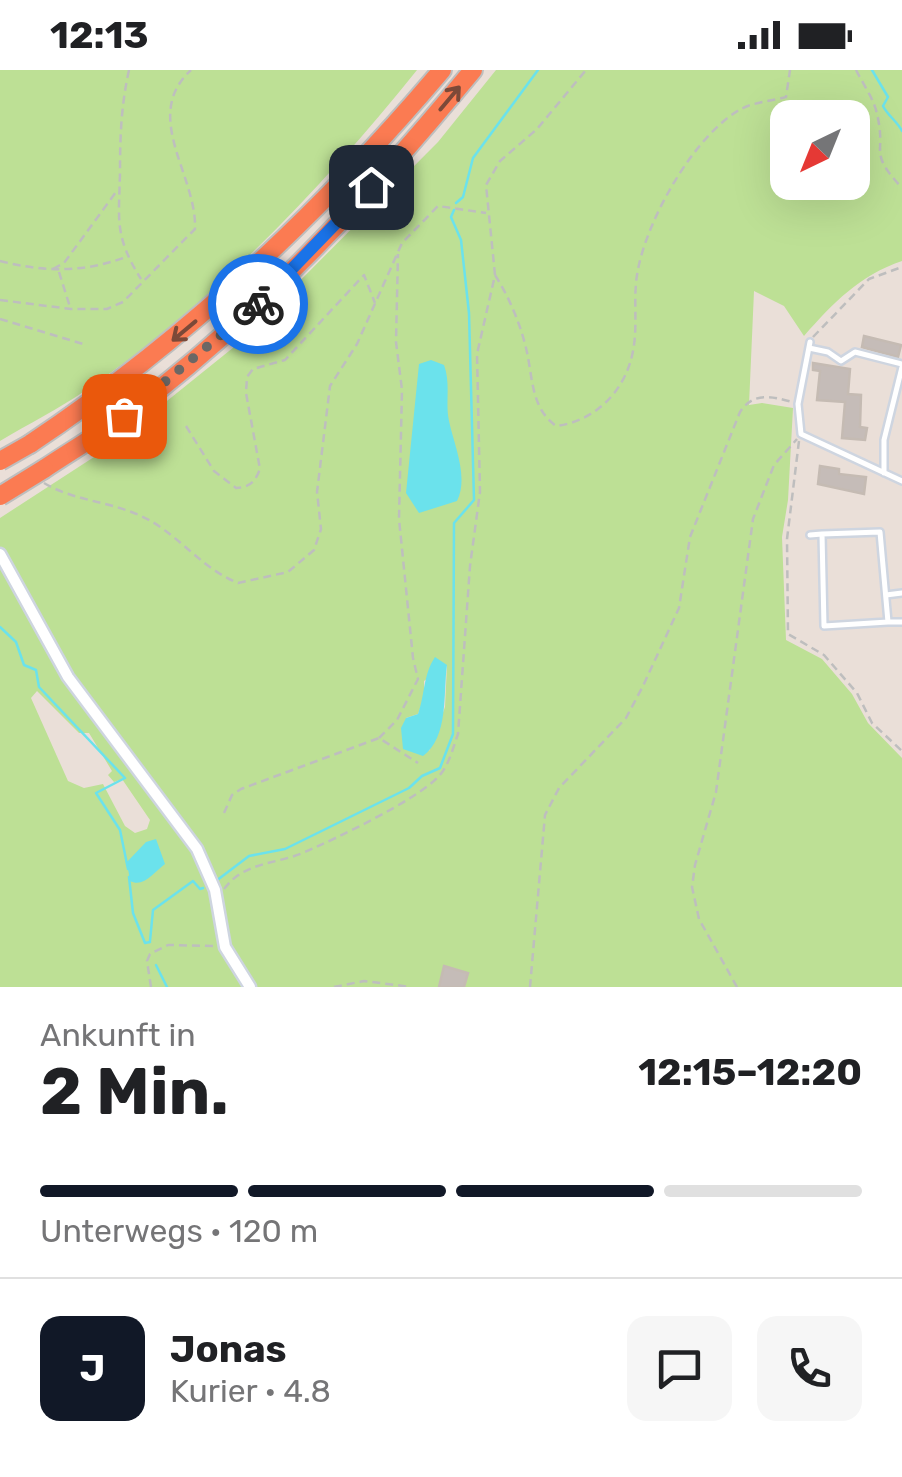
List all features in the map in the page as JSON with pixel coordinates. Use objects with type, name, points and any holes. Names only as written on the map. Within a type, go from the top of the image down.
[{"type":"highway","points":[[0,461],[142,365],[235,286],[326,198],[442,70]]},
{"type":"highway","points":[[0,496],[42,475],[124,416],[254,308],[345,216],[474,70]]},
{"type":"street","points":[[0,554],[68,677],[197,849],[218,898],[224,944],[250,987]]},
{"type":"lane","points":[[884,473],[884,440],[902,365],[855,352],[842,361],[809,345],[798,404],[801,433],[902,482]]},
{"type":"lane","points":[[810,535],[880,532],[888,622]]},
{"type":"lane","points":[[822,534],[824,626],[902,622]]},
{"type":"lane","points":[[886,595],[902,593]]},
{"type":"path","points":[[129,70],[118,123],[118,222],[128,256],[142,281]]},
{"type":"path","points":[[0,300],[71,309],[107,309],[123,302],[195,229],[171,132],[172,98],[178,82],[191,70]]},
{"type":"path","points":[[218,898],[240,871],[305,852],[412,796],[443,772],[458,734],[470,566],[480,492],[477,354],[495,275],[486,185],[493,170],[537,129],[586,70]]},
{"type":"path","points":[[495,275],[506,292],[525,344],[535,396],[548,420],[556,426],[566,425],[606,406],[633,355],[637,272],[650,228],[702,142],[742,109],[786,98],[790,70]]},
{"type":"path","points":[[856,70],[878,115],[878,149],[883,168],[902,188]]},
{"type":"path","points":[[47,271],[64,263],[117,190]]},
{"type":"path","points":[[42,475],[72,497],[140,516],[232,581],[250,582],[288,572],[309,556],[320,536],[317,492],[330,386],[376,305],[402,243],[438,206],[488,213]]},
{"type":"path","points":[[224,813],[232,796],[241,789],[379,738],[397,720],[418,679],[399,518],[402,390],[396,342],[400,303],[395,264],[402,243]]},
{"type":"path","points":[[0,261],[47,271],[106,265],[128,256]]},
{"type":"path","points":[[809,345],[842,303],[870,279],[902,267]]},
{"type":"path","points":[[58,270],[71,309]]},
{"type":"path","points":[[186,426],[226,482],[236,488],[247,487],[260,470],[246,393],[247,376],[253,369],[286,360],[364,275],[376,305]]},
{"type":"path","points":[[0,320],[83,344]]},
{"type":"path","points":[[530,987],[540,848],[550,801],[626,718],[643,686],[679,608],[690,537],[740,412],[749,400],[763,396],[798,404]]},
{"type":"path","points":[[737,987],[699,919],[692,887],[694,865],[716,792],[753,519],[774,465],[801,433]]},
{"type":"path","points":[[379,738],[418,762]]},
{"type":"path","points":[[151,987],[146,962],[150,954],[168,945],[208,948],[224,944]]},
{"type":"path","points":[[334,987],[364,981],[411,987]]},
{"type":"green space","points":[[0,70],[417,70],[304,200],[221,282],[132,357],[86,390],[0,441]]},
{"type":"green space","points":[[496,70],[902,70],[902,261],[848,291],[804,336],[784,306],[754,291],[749,405],[793,408],[782,537],[786,640],[822,659],[852,694],[868,723],[902,758],[902,987],[0,987],[0,518],[111,446],[234,347],[438,142]],"holes":[[[447,665],[445,707],[429,751],[406,718],[418,714],[424,698],[424,681]],[[37,691],[79,733],[89,733],[112,771],[108,775],[114,782],[122,779],[150,820],[147,829],[135,833],[125,826],[103,784],[84,788],[68,781],[31,698]]]},
{"type":"water","points":[[431,360],[444,365],[446,372],[448,414],[462,482],[457,501],[419,513],[406,493],[419,364]]},
{"type":"water","points":[[435,657],[447,665],[443,714],[437,738],[423,756],[403,749],[401,728],[406,718],[418,714]]},
{"type":"water","points":[[156,839],[165,864],[144,881],[130,881],[127,862],[146,842]]},
{"type":"building","points":[[864,336],[901,345],[898,357],[862,347]]},
{"type":"building","points":[[813,363],[850,369],[848,394],[861,395],[860,427],[867,428],[865,440],[842,438],[845,402],[817,400],[820,371],[813,370]]},
{"type":"building","points":[[820,466],[839,469],[839,474],[866,477],[864,494],[818,484]]},
{"type":"building","points":[[444,966],[468,973],[464,987],[439,987]]},
{"type":"waterway","points":[[456,203],[463,197],[473,158],[538,70]]},
{"type":"waterway","points":[[872,70],[888,97],[883,106],[902,131]]},
{"type":"waterway","points":[[216,881],[249,856],[285,849],[409,788],[422,776],[440,768],[453,734],[454,523],[474,500],[469,313],[461,240],[451,217],[454,210]]},
{"type":"waterway","points":[[0,627],[16,642],[24,665],[36,670],[39,687],[125,778],[96,793],[120,830],[128,869]]},
{"type":"waterway","points":[[129,877],[133,913],[145,943],[150,942]]},
{"type":"waterway","points":[[150,941],[153,910],[193,881],[203,888]]},
{"type":"waterway","points":[[156,965],[167,987]]},
{"type":"way so far","points":[[124,416],[258,304]]},
{"type":"route","points":[[258,304],[371,187]]}]
